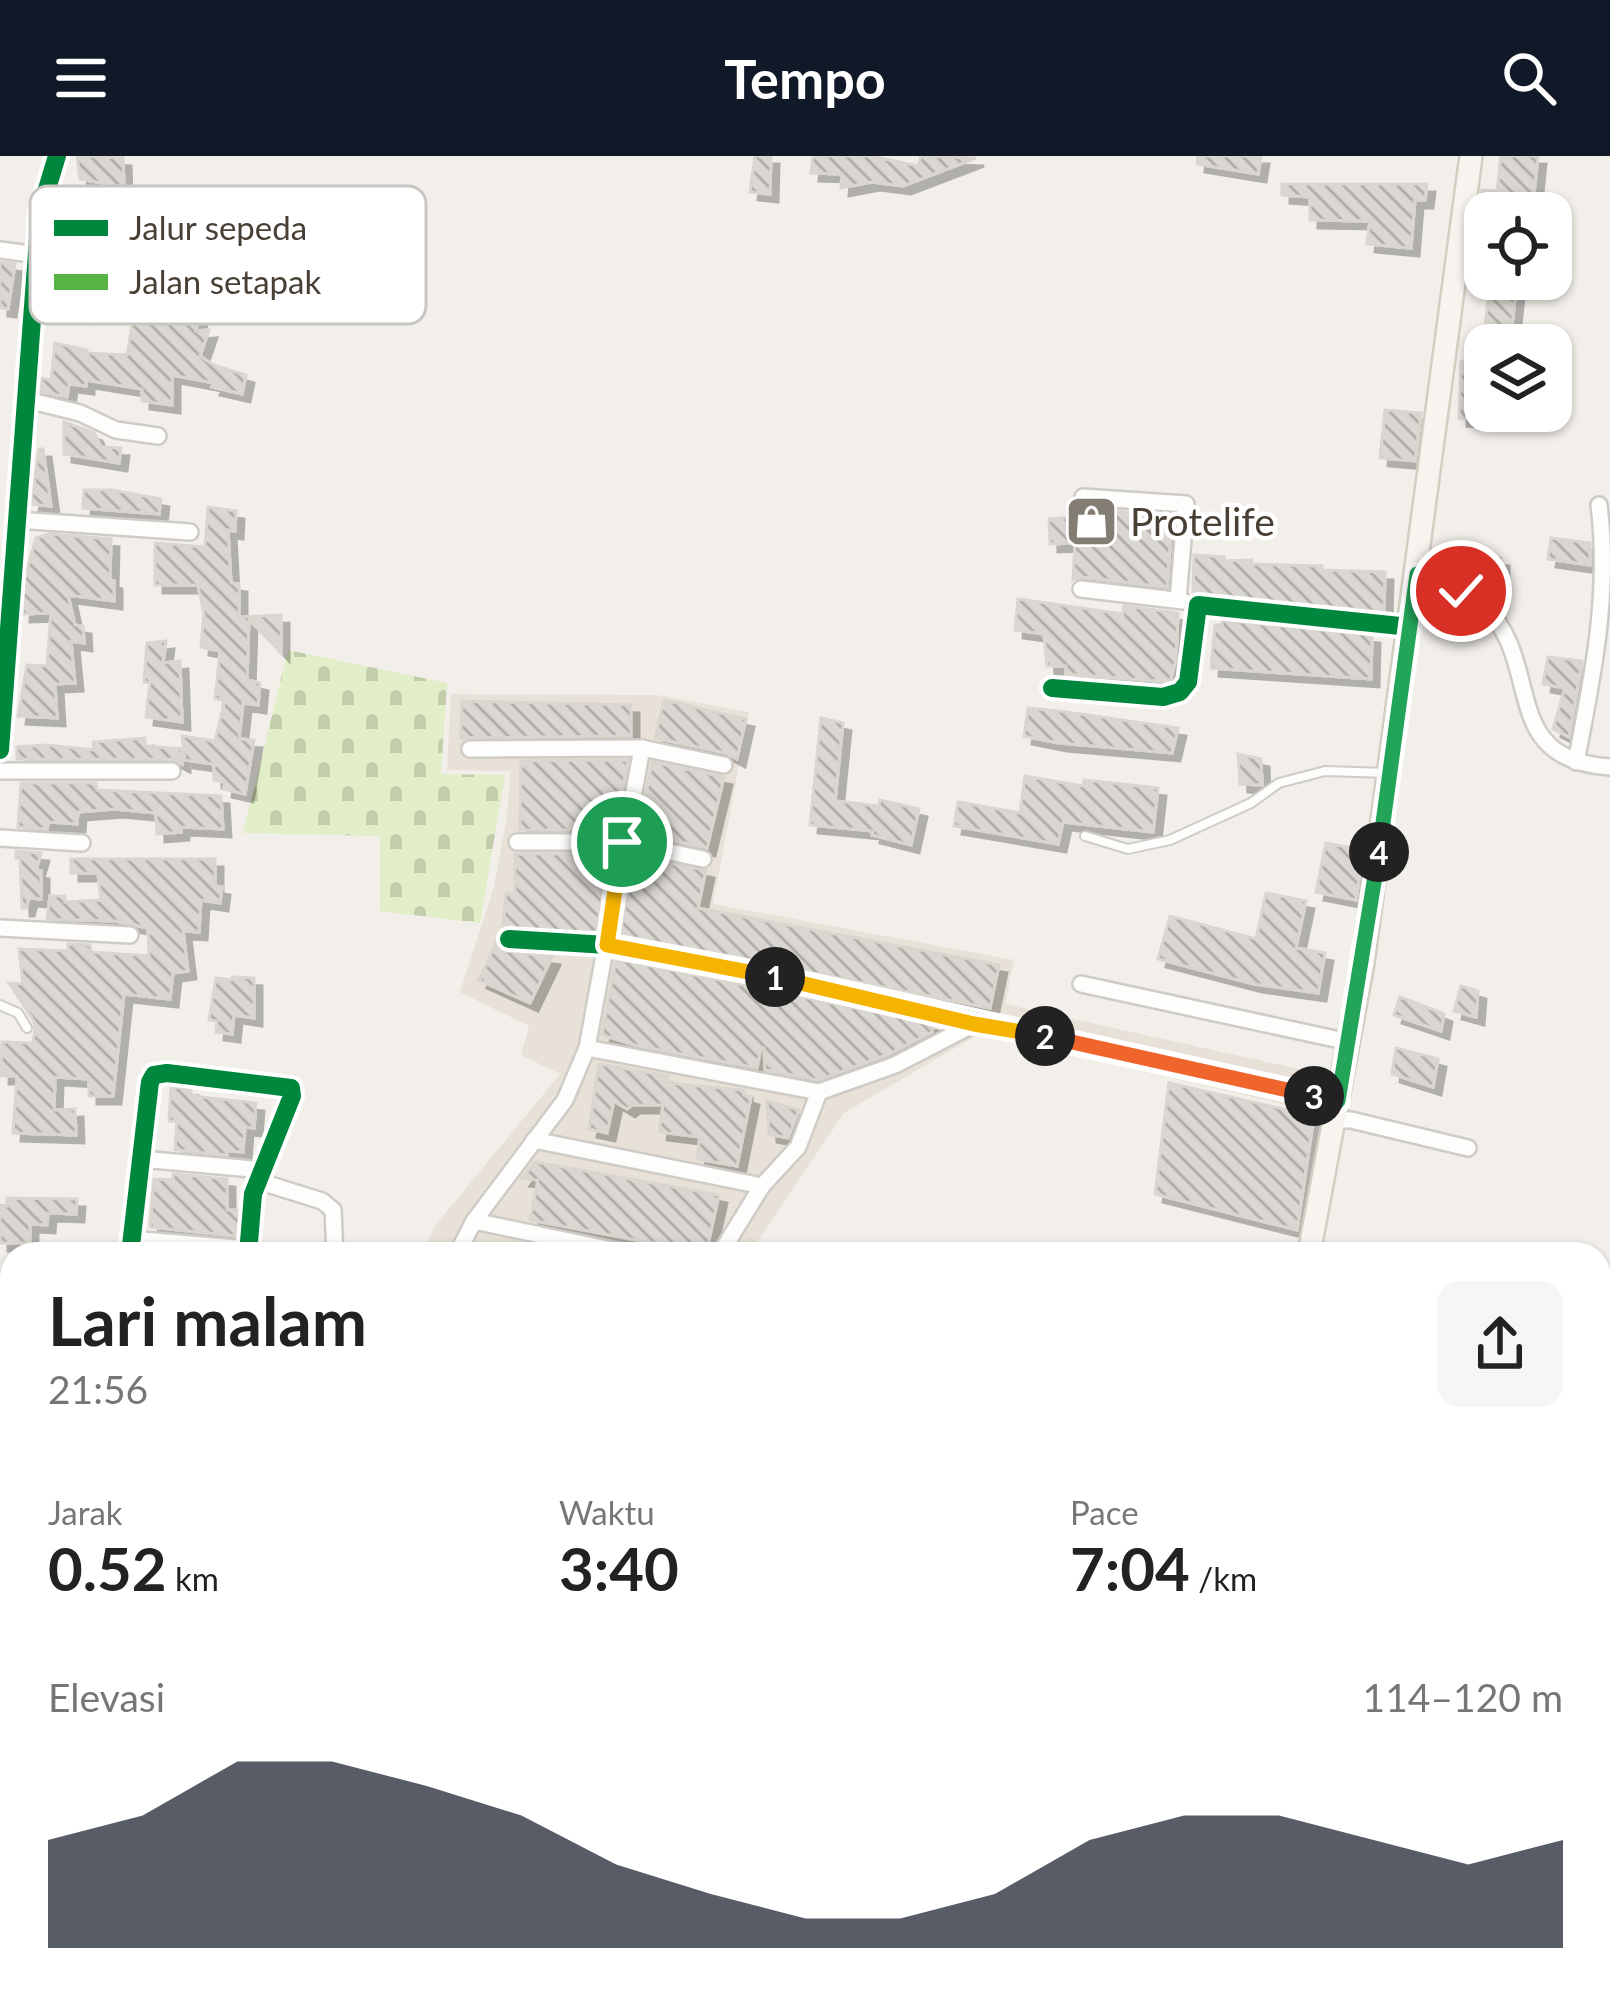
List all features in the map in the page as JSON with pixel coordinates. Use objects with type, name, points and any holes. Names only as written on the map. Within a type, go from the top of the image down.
[{"type":"main road","points":[[1311,1242],[1390,773],[1471,156]]},
{"type":"street","points":[[48,186],[57,156]]},
{"type":"street","points":[[0,250],[30,255]]},
{"type":"street","points":[[0,751],[33,324]]},
{"type":"street","points":[[27,400],[80,412],[116,430],[158,436]]},
{"type":"street","points":[[1083,496],[1186,504],[1178,600]]},
{"type":"street","points":[[1576,762],[1608,607],[1609,562],[1599,505]]},
{"type":"street","points":[[17,520],[190,532]]},
{"type":"street","points":[[1417,574],[1461,591],[1496,620],[1538,733],[1550,750],[1576,762],[1610,767]]},
{"type":"street","points":[[1081,589],[1410,627]]},
{"type":"street","points":[[1052,688],[1163,698],[1180,692],[1188,682],[1198,605]]},
{"type":"street","points":[[470,749],[641,748],[724,766]]},
{"type":"street","points":[[463,1242],[565,1100],[586,1048],[641,748]]},
{"type":"street","points":[[0,771],[172,771]]},
{"type":"street","points":[[0,838],[82,843]]},
{"type":"street","points":[[518,842],[622,842],[703,859]]},
{"type":"street","points":[[0,928],[130,935]]},
{"type":"street","points":[[508,939],[607,945],[905,1004],[1336,1110],[1351,1120],[1468,1148]]},
{"type":"street","points":[[1081,984],[1348,1042]]},
{"type":"street","points":[[586,1048],[819,1093],[895,1065],[974,1024]]},
{"type":"street","points":[[132,1242],[150,1082],[160,1074],[291,1088],[292,1096],[260,1176],[249,1242]]},
{"type":"street","points":[[727,1242],[762,1186],[798,1147],[819,1093]]},
{"type":"street","points":[[534,1140],[762,1186]]},
{"type":"street","points":[[141,1159],[260,1176],[322,1201],[333,1210],[334,1242]]},
{"type":"street","points":[[474,1221],[575,1242]]},
{"type":"lane","points":[[1085,836],[1128,849],[1169,840],[1251,803],[1279,783],[1325,771],[1390,773]]},
{"type":"lane","points":[[0,1005],[18,1013],[28,1028]]},
{"type":"shaded area","points":[[451,694],[657,695],[749,712],[713,904],[1014,960],[1005,1004],[1326,1075],[1317,1112],[979,1034],[844,1113],[757,1242],[428,1242],[434,1227],[560,1074],[521,1055],[529,1026],[460,992],[493,890],[511,771],[447,770]]},
{"type":"green space","points":[[288,650],[447,683],[441,774],[505,775],[480,923],[380,911],[380,836],[243,833]]},
{"type":"building","points":[[77,156],[123,158],[124,186],[80,179]]},
{"type":"building","points":[[755,156],[771,156],[770,194],[750,192]]},
{"type":"building","points":[[813,156],[870,156],[918,166],[921,156],[976,158],[903,186],[872,182],[841,188],[842,174],[811,173]]},
{"type":"building","points":[[1198,156],[1261,156],[1258,174],[1197,164]]},
{"type":"building","points":[[1501,156],[1538,156],[1534,192],[1482,192],[1497,191]]},
{"type":"building","points":[[1282,184],[1427,184],[1425,200],[1415,200],[1411,248],[1367,244],[1370,221],[1310,220],[1310,197],[1282,195]]},
{"type":"building","points":[[0,262],[15,264],[8,309],[0,308]]},
{"type":"building","points":[[1488,300],[1515,300],[1512,324],[1485,324]]},
{"type":"building","points":[[132,324],[198,324],[196,331],[209,330],[200,356],[246,375],[242,394],[172,375],[172,405],[142,401],[142,389],[86,380],[86,386],[69,384],[67,397],[39,391],[40,378],[51,380],[55,343],[87,353],[127,355]]},
{"type":"building","points":[[1461,361],[1464,361],[1464,418],[1459,418]]},
{"type":"building","points":[[1385,410],[1421,413],[1415,461],[1380,458]]},
{"type":"building","points":[[64,422],[94,433],[101,447],[121,448],[119,463],[64,454]]},
{"type":"building","points":[[39,449],[43,449],[51,506],[31,504]]},
{"type":"building","points":[[84,490],[161,499],[159,514],[83,508]]},
{"type":"building","points":[[208,507],[236,511],[235,531],[228,530],[231,583],[239,584],[239,617],[281,615],[281,653],[249,619],[247,680],[260,683],[258,705],[243,703],[239,739],[254,740],[245,794],[224,789],[225,782],[214,780],[214,764],[185,760],[182,736],[215,741],[225,700],[215,699],[220,651],[201,647],[204,614],[198,585],[155,585],[155,543],[205,547]]},
{"type":"building","points":[[1085,509],[1153,514],[1153,522],[1172,522],[1167,587],[1082,577],[1073,580],[1075,543],[1050,544],[1049,519],[1085,516]]},
{"type":"building","points":[[49,534],[111,539],[114,601],[68,595],[75,625],[83,626],[84,643],[71,641],[75,683],[55,684],[57,718],[18,716],[27,665],[47,666],[51,613],[22,614],[36,538]]},
{"type":"building","points":[[1551,538],[1590,543],[1590,565],[1548,559]]},
{"type":"building","points":[[1194,555],[1252,560],[1252,564],[1385,572],[1384,612],[1193,594]]},
{"type":"building","points":[[1459,557],[1501,558],[1501,589],[1484,589],[1459,576]]},
{"type":"building","points":[[1018,599],[1123,614],[1124,606],[1178,613],[1170,682],[1066,674],[1066,666],[1047,666],[1044,634],[1015,630]]},
{"type":"building","points":[[1222,620],[1372,635],[1371,679],[1211,668],[1215,625],[1222,625]]},
{"type":"building","points":[[166,641],[163,663],[180,661],[182,722],[146,717],[147,643]]},
{"type":"building","points":[[1548,657],[1582,661],[1569,737],[1553,729],[1565,688],[1543,684]]},
{"type":"building","points":[[664,700],[746,719],[737,759],[655,738]]},
{"type":"building","points":[[462,701],[631,705],[631,736],[461,738]]},
{"type":"building","points":[[1028,708],[1178,728],[1172,753],[1059,743],[1024,736]]},
{"type":"building","points":[[821,718],[843,723],[835,801],[879,806],[880,800],[919,809],[911,845],[872,835],[873,831],[810,825]]},
{"type":"building","points":[[145,738],[145,746],[182,749],[182,764],[172,759],[17,759],[17,747],[94,750],[93,742]]},
{"type":"building","points":[[1238,754],[1261,759],[1262,785],[1240,784]]},
{"type":"building","points":[[628,760],[615,830],[520,830],[521,761]]},
{"type":"building","points":[[652,762],[724,777],[707,848],[639,833]]},
{"type":"building","points":[[1025,776],[1083,786],[1084,780],[1158,788],[1153,832],[1063,822],[1058,844],[954,826],[958,802],[1020,813]]},
{"type":"building","points":[[21,783],[96,783],[97,790],[221,796],[223,829],[181,827],[181,832],[157,834],[156,813],[115,809],[78,812],[77,824],[18,827]]},
{"type":"building","points":[[1326,843],[1363,850],[1356,900],[1316,892]]},
{"type":"building","points":[[16,851],[41,853],[36,870],[41,871],[41,899],[29,898],[26,908],[22,908]]},
{"type":"building","points":[[515,854],[610,854],[596,932],[503,929],[506,893],[515,893]]},
{"type":"building","points":[[634,857],[706,870],[698,908],[999,965],[990,1008],[620,935]]},
{"type":"building","points":[[71,859],[215,859],[215,886],[222,887],[220,903],[201,900],[199,932],[183,931],[188,971],[173,973],[170,999],[124,994],[113,1096],[89,1096],[89,1079],[55,1077],[54,1110],[75,1109],[76,1135],[13,1133],[17,1076],[1,1076],[2,1042],[33,1043],[35,1029],[9,983],[23,984],[19,949],[68,951],[68,944],[90,945],[91,952],[149,956],[148,928],[116,921],[47,919],[50,896],[65,896],[65,902],[101,900],[98,873],[71,873]]},
{"type":"building","points":[[1266,893],[1306,901],[1296,948],[1325,953],[1318,993],[1254,984],[1158,959],[1170,916],[1256,939]]},
{"type":"building","points":[[497,941],[507,951],[552,957],[530,1003],[479,980]]},
{"type":"building","points":[[616,959],[934,1024],[932,1032],[887,1055],[818,1080],[765,1070],[761,1047],[757,1068],[638,1046],[602,1035]]},
{"type":"building","points":[[216,978],[254,978],[254,1018],[234,1015],[232,1034],[216,1032],[217,1021],[209,1020]]},
{"type":"building","points":[[1461,986],[1478,991],[1476,1017],[1454,1011]]},
{"type":"building","points":[[1400,997],[1444,1014],[1441,1031],[1394,1015]]},
{"type":"building","points":[[1396,1048],[1438,1059],[1433,1087],[1392,1074]]},
{"type":"building","points":[[599,1064],[668,1076],[666,1083],[744,1090],[751,1097],[737,1166],[697,1159],[700,1137],[659,1132],[663,1105],[627,1109],[614,1101],[607,1133],[589,1129]]},
{"type":"building","points":[[1169,1083],[1314,1116],[1297,1230],[1155,1194]]},
{"type":"building","points":[[171,1087],[191,1088],[191,1096],[256,1103],[254,1128],[245,1127],[243,1152],[175,1150],[177,1121],[169,1121]]},
{"type":"building","points":[[767,1101],[799,1110],[788,1138],[769,1134]]},
{"type":"building","points":[[535,1162],[719,1195],[708,1242],[647,1242],[530,1220],[538,1180],[522,1178]]},
{"type":"building","points":[[173,1174],[227,1179],[227,1210],[240,1210],[237,1236],[150,1227],[154,1179],[173,1180]]},
{"type":"building","points":[[7,1198],[77,1199],[76,1214],[48,1213],[47,1225],[30,1224],[30,1242],[0,1242],[0,1205],[7,1206]]},
{"type":"cycle path","points":[[48,186],[57,156]]},
{"type":"cycle path","points":[[0,750],[32,324]]},
{"type":"cycle path","points":[[1052,688],[1163,697],[1180,692],[1188,682],[1198,605],[1410,627]]},
{"type":"cycle path","points":[[509,939],[607,945],[756,973],[1338,1101]]},
{"type":"cycle path","points":[[131,1242],[150,1082],[154,1075],[167,1073],[291,1088],[292,1096],[253,1194],[249,1242]]},
{"type":"place","name":"Protelife","points":[[1091,521]]},
{"type":"route","points":[[622,842],[607,945],[905,1004],[974,1024],[994,1024],[1338,1101],[1363,963],[1417,574],[1461,591]]}]
